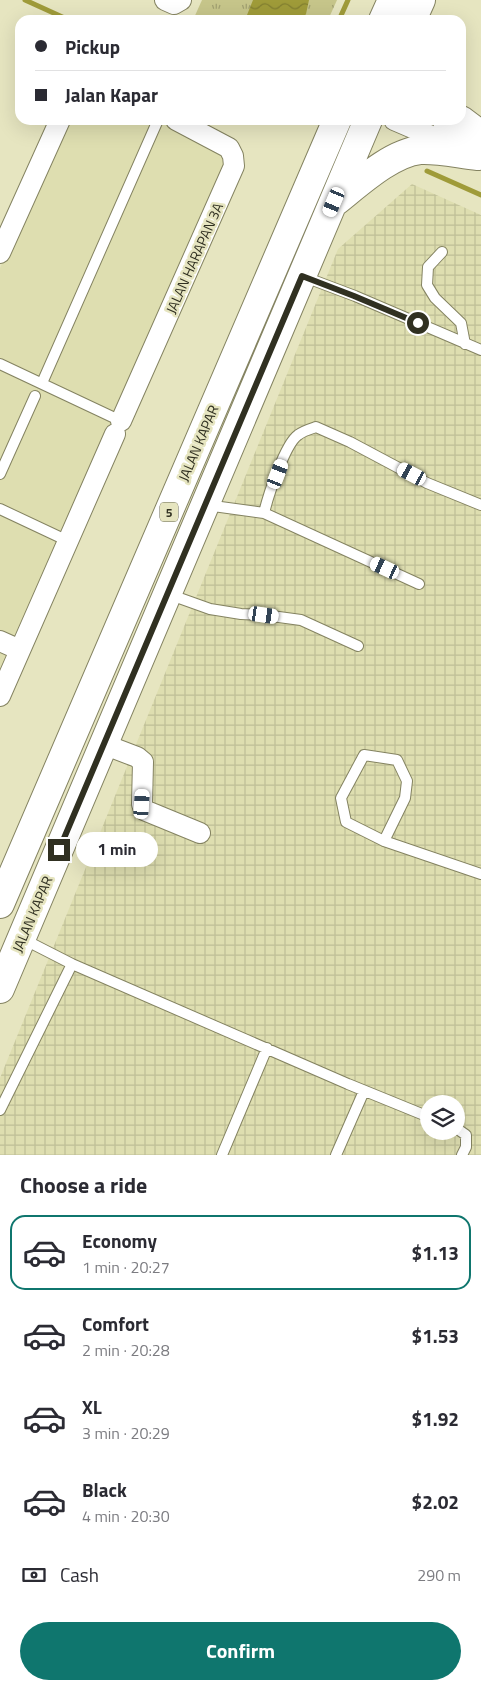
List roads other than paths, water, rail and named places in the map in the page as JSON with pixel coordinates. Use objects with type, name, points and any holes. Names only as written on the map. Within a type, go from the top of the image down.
[{"type":"highway","points":[[385,15],[392,0]]},
{"type":"highway","points":[[414,15],[421,0]]},
{"type":"highway","points":[[420,15],[421,0]]},
{"type":"highway","name":"JALAN KAPAR","points":[[0,904],[335,125]]},
{"type":"highway","name":"JALAN KAPAR","points":[[0,990],[366,125]]},
{"type":"highway","points":[[465,125],[480,146]]},
{"type":"highway","points":[[334,202],[382,167],[405,154],[421,150],[480,146]]},
{"type":"street","points":[[165,0],[174,4],[181,0]]},
{"type":"street","points":[[0,254],[5,230],[58,125]]},
{"type":"street","name":"JALAN HARAPAN 3A","points":[[0,696],[234,166],[233,156],[228,148],[185,125]]},
{"type":"street","points":[[411,125],[480,146]]},
{"type":"street","points":[[449,125],[480,146]]},
{"type":"street","points":[[0,641],[20,650]]},
{"type":"street","points":[[103,744],[137,757],[143,762],[142,804],[144,810],[200,833]]},
{"type":"lane","points":[[42,383],[156,125]]},
{"type":"lane","points":[[442,252],[428,267],[427,284],[435,298],[461,323],[465,344]]},
{"type":"lane","points":[[302,276],[481,350]]},
{"type":"lane","points":[[0,364],[42,383],[118,428]]},
{"type":"lane","points":[[0,474],[35,396]]},
{"type":"lane","points":[[264,512],[268,494],[286,453],[297,436],[316,426],[427,482],[481,505]]},
{"type":"lane","points":[[204,505],[264,512],[419,584]]},
{"type":"lane","points":[[0,509],[68,541]]},
{"type":"lane","points":[[167,594],[210,609],[301,620],[358,646]]},
{"type":"lane","points":[[384,841],[405,798],[407,781],[397,760],[364,755],[341,798],[346,822],[384,841],[481,874]]},
{"type":"lane","points":[[22,939],[72,964],[364,1091],[420,1113]]},
{"type":"lane","points":[[0,1110],[72,964]]},
{"type":"lane","points":[[222,1155],[267,1048]]},
{"type":"lane","points":[[336,1155],[364,1091]]},
{"type":"lane","points":[[462,1155],[466,1146],[465,1134]]},
{"type":"water","points":[[253,0],[309,0],[305,15],[247,15]]},
{"type":"waterway","points":[[25,0],[58,15]]},
{"type":"waterway","points":[[341,15],[348,0]]},
{"type":"waterway","points":[[427,171],[481,195]]}]
